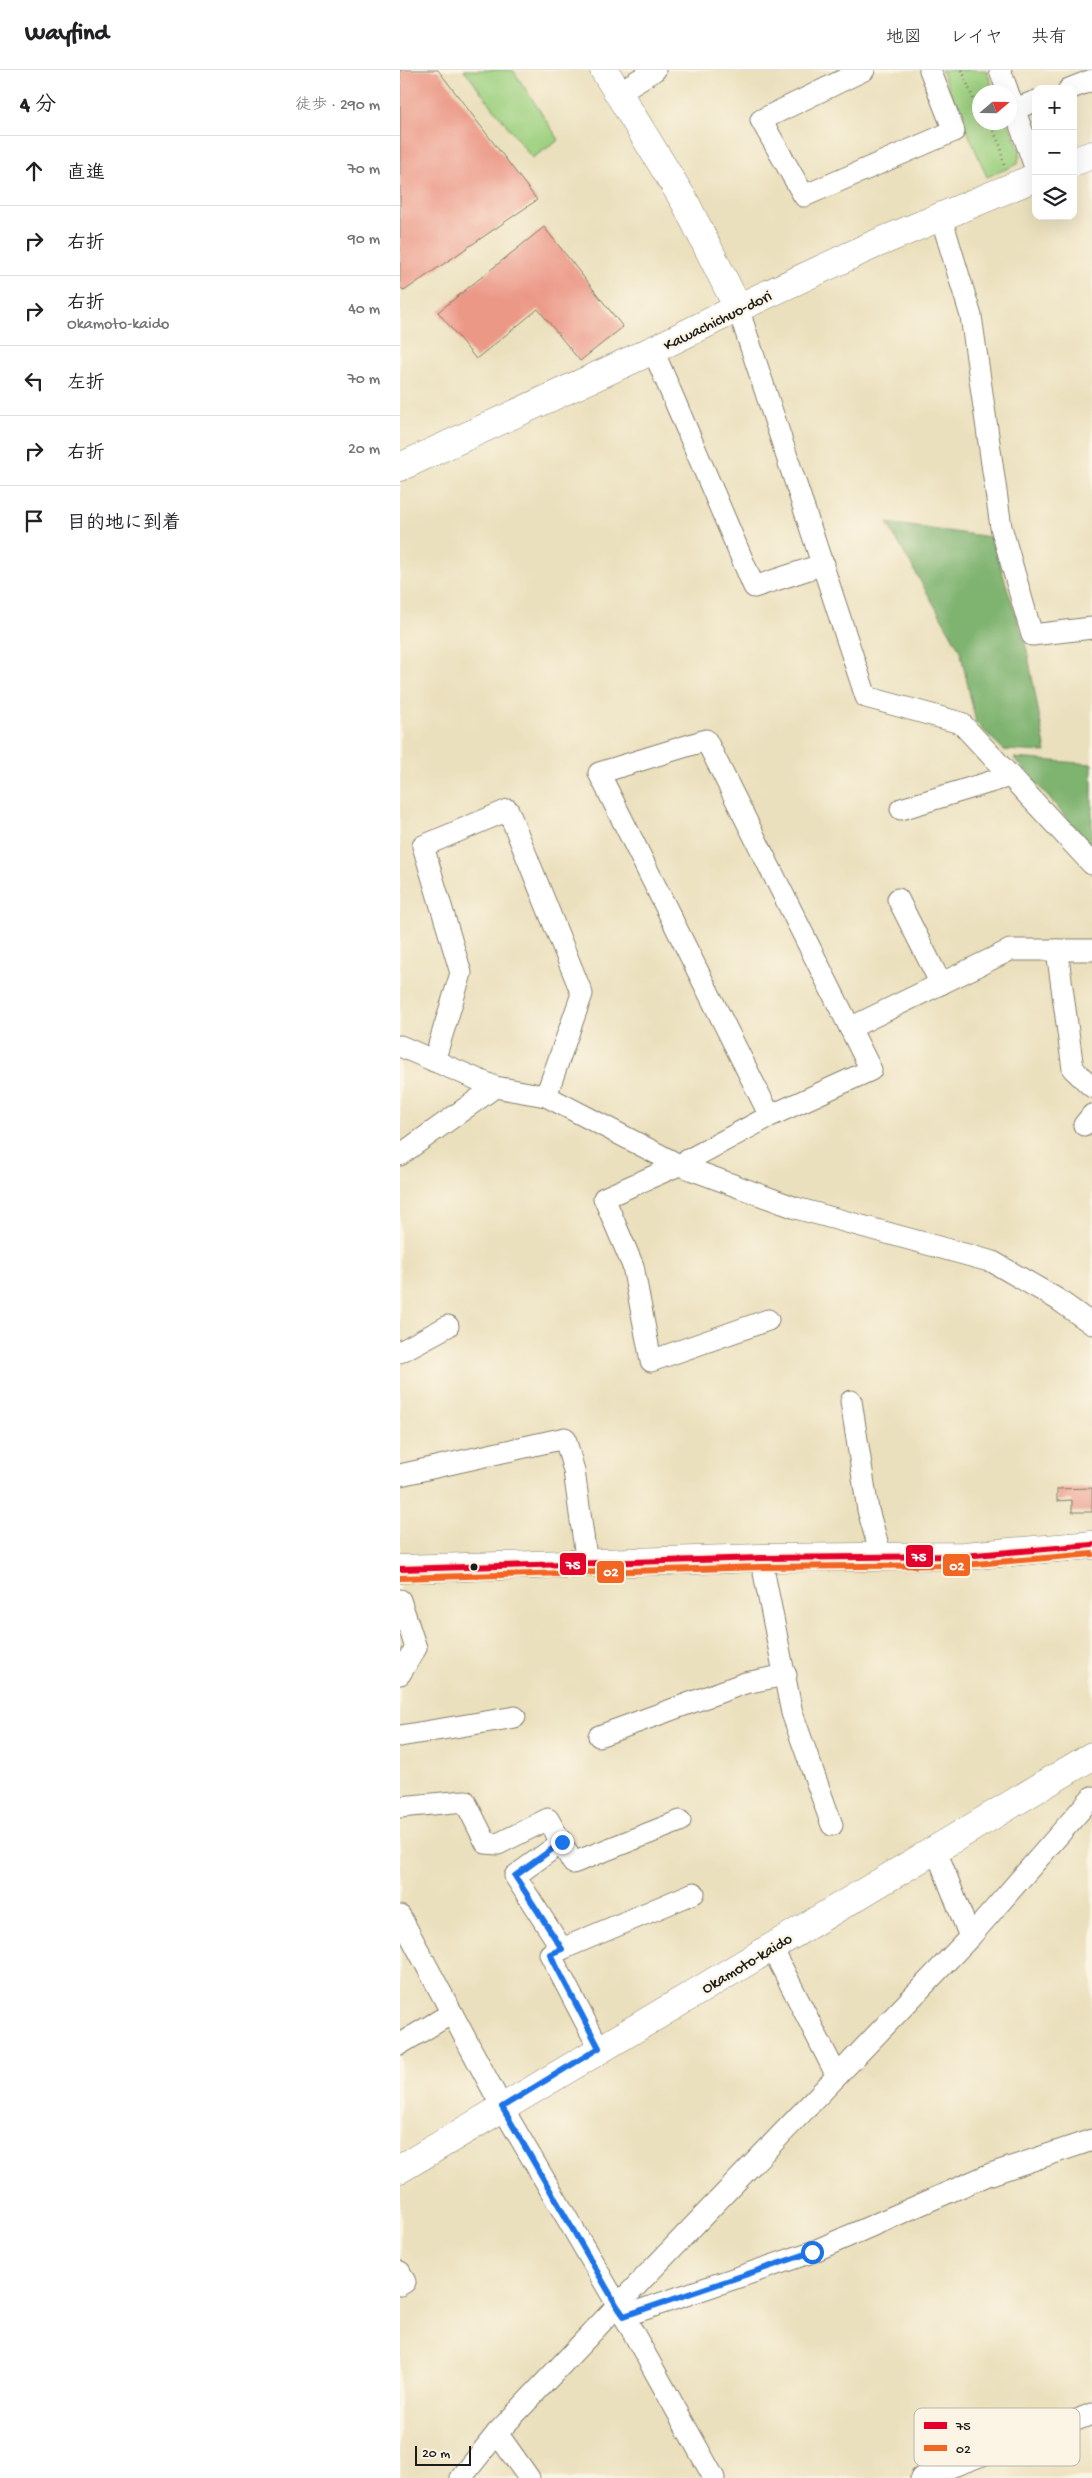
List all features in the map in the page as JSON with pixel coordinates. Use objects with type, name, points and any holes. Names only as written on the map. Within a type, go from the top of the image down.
[{"type":"street","points":[[654,70],[612,81],[685,202],[738,308],[824,564],[866,697],[961,723],[1092,864]]},
{"type":"street","points":[[864,70],[832,76],[761,120],[804,196],[954,131],[930,70]]},
{"type":"street","points":[[1000,70],[1005,85]]},
{"type":"street","points":[[1077,86],[1092,80]]},
{"type":"street","points":[[1017,100],[1032,101]]},
{"type":"street","points":[[1017,118],[1032,159]]},
{"type":"street","points":[[1077,161],[1092,155]]},
{"type":"street","name":"Kawachichuo-dori","points":[[400,467],[653,350],[873,245],[1032,179]]},
{"type":"street","points":[[940,217],[971,316],[1001,527],[1032,636],[1092,628]]},
{"type":"street","points":[[653,350],[754,587],[824,564]]},
{"type":"street","points":[[768,1320],[651,1361],[633,1266],[604,1198],[679,1165],[770,1116],[871,1070],[706,740],[599,774],[770,1116]]},
{"type":"street","points":[[901,809],[1010,776]]},
{"type":"street","points":[[434,1061],[461,973],[423,846],[508,810],[582,994],[546,1096]]},
{"type":"street","points":[[898,899],[941,984]]},
{"type":"street","points":[[850,1028],[1010,950],[1092,950]]},
{"type":"street","points":[[1057,950],[1072,1069],[1092,1087]]},
{"type":"street","points":[[400,1046],[495,1087],[546,1096],[679,1165],[796,1208],[993,1262],[1057,1299],[1092,1324]]},
{"type":"street","points":[[400,1155],[495,1087]]},
{"type":"street","points":[[400,1352],[448,1326]]},
{"type":"street","points":[[851,1401],[868,1510],[880,1556]]},
{"type":"street","points":[[400,1474],[565,1438],[574,1471],[587,1564]]},
{"type":"street","points":[[400,1569],[761,1558],[999,1554],[1092,1546]]},
{"type":"street","points":[[761,1558],[786,1675],[792,1713],[832,1825]]},
{"type":"street","points":[[400,1600],[416,1648],[400,1674]]},
{"type":"street","points":[[599,1736],[745,1683],[786,1675]]},
{"type":"street","points":[[400,1736],[515,1717]]},
{"type":"street","name":"Okamoto-kaido","points":[[400,2169],[599,2048],[1092,1756]]},
{"type":"street","points":[[461,2478],[497,2433],[621,2311],[837,2076],[970,1937],[1092,1797]]},
{"type":"street","points":[[400,1807],[464,1801],[486,1843],[498,1844],[548,1819],[573,1862],[680,1821]]},
{"type":"street","points":[[562,1842],[515,1876],[562,1949]]},
{"type":"street","points":[[936,1850],[970,1937]]},
{"type":"street","points":[[599,2048],[550,1954],[694,1893]]},
{"type":"street","points":[[400,1916],[502,2107],[621,2311],[714,2478]]},
{"type":"street","points":[[771,1946],[837,2076]]},
{"type":"street","points":[[400,2044],[452,2013]]},
{"type":"street","points":[[621,2311],[812,2252],[988,2175],[1092,2140]]},
{"type":"street","points":[[400,2272],[405,2282],[400,2285]]},
{"type":"street","points":[[1080,2418],[1092,2414]]},
{"type":"street","points":[[497,2433],[529,2478]]},
{"type":"street","points":[[921,2478],[953,2466]]},
{"type":"path","points":[[962,70],[972,96]]},
{"type":"path","points":[[993,130],[1001,147],[1008,189]]},
{"type":"green space","points":[[464,70],[513,70],[559,140],[532,158]]},
{"type":"green space","points":[[941,70],[986,70],[992,85],[972,85],[972,130],[1011,130],[1020,150],[1018,164],[987,177]]},
{"type":"green space","points":[[887,523],[991,537],[1027,650],[1046,752],[1004,750],[976,723],[960,650]]},
{"type":"green space","points":[[1014,758],[1092,764],[1092,847]]},
{"type":"building","points":[[400,70],[438,70],[537,200],[404,291],[400,287]]},
{"type":"building","points":[[544,227],[623,327],[580,361],[538,309],[476,359],[438,312]]},
{"type":"building","points":[[1092,1488],[1092,1512],[1072,1512],[1072,1500],[1057,1501],[1057,1489]]},
{"type":"transit line","name":"75","points":[[400,1569],[761,1558],[964,1556],[1092,1545]]},
{"type":"transit line","name":"02","points":[[400,1578],[761,1567],[964,1565],[1092,1554]]},
{"type":"route","points":[[562,1842],[515,1876],[562,1949],[550,1954],[599,2048],[502,2107],[617,2306],[624,2316],[812,2252]]}]
